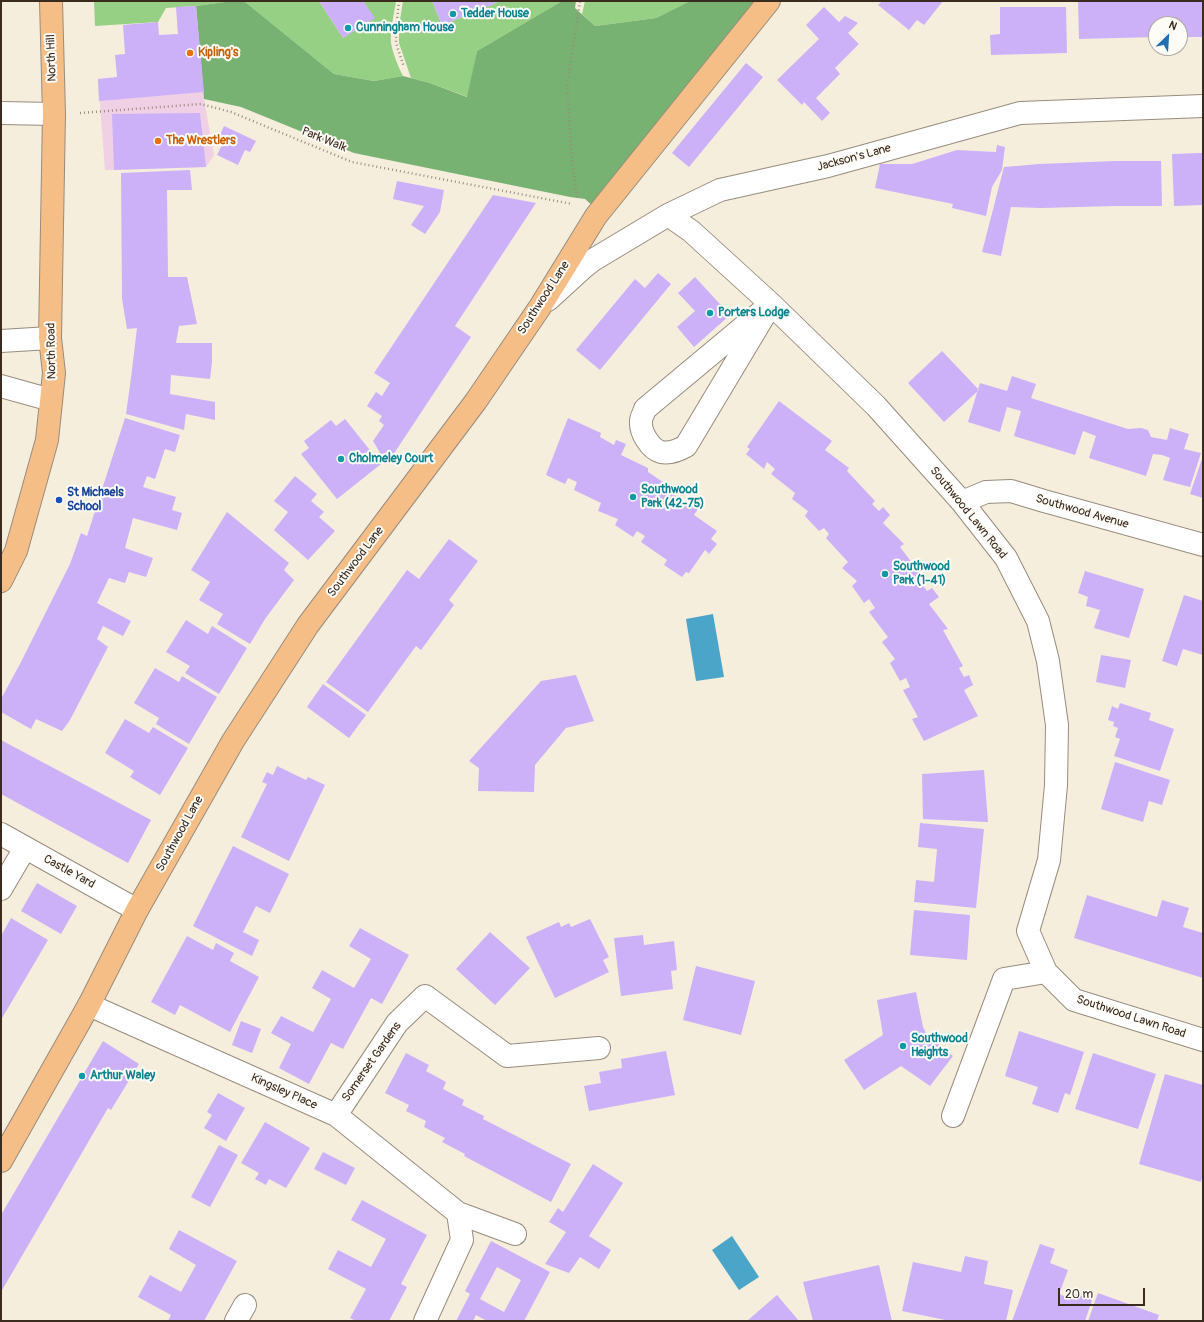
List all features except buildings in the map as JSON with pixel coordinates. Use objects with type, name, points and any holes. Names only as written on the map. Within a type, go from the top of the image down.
[{"type":"main road","name":"North Hill","points":[[50,1],[54,114]]},
{"type":"main road","name":"Southwood Lane","points":[[1,1161],[89,1005],[137,910],[233,741],[308,625],[476,401],[540,307],[596,216],[769,1]]},
{"type":"main road","name":"North Road","points":[[1,581],[16,550],[47,440],[54,373],[50,338],[54,114]]},
{"type":"street","name":"Jackson's Lane","points":[[540,307],[593,260],[668,216],[720,190],[828,166],[1020,113],[1203,106]]},
{"type":"street","points":[[1,113],[54,114]]},
{"type":"street","name":"Southwood Lawn Road","points":[[668,216],[691,231],[771,304],[876,406],[962,502],[1006,558],[1038,621],[1048,662],[1057,725],[1056,785],[1049,860],[1028,931],[1046,972],[1074,1000],[1203,1040]]},
{"type":"street","points":[[771,304],[686,446],[676,452],[661,452],[649,443],[642,431],[641,421],[645,409],[771,304]]},
{"type":"street","points":[[1,341],[50,338]]},
{"type":"street","points":[[1,386],[51,400]]},
{"type":"street","name":"Southwood Avenue","points":[[962,502],[986,492],[1011,491],[1203,546]]},
{"type":"street","name":"Castle Yard","points":[[1,834],[137,910]]},
{"type":"street","points":[[1,889],[25,848]]},
{"type":"street","points":[[953,1116],[1004,979],[1046,972]]},
{"type":"street","name":"Somerset Gardens","points":[[336,1115],[397,1023],[425,996],[507,1056],[599,1048]]},
{"type":"street","name":"Kingsley Place","points":[[89,1005],[336,1115],[458,1213],[515,1234]]},
{"type":"street","points":[[425,1321],[462,1240],[458,1213]]},
{"type":"path","points":[[399,1],[396,43],[404,67]]},
{"type":"path","points":[[577,198],[572,160],[567,86],[580,1]]},
{"type":"path","name":"Park Walk","points":[[54,114],[201,104],[231,112],[352,162],[578,205]]},
{"type":"shaded area","points":[[197,21],[204,99],[214,155],[206,167],[105,170],[98,79],[181,72],[177,23]]},
{"type":"green space","points":[[94,1],[232,1],[166,8],[158,22],[95,26]]},
{"type":"green space","points":[[232,1],[244,1],[334,74],[374,81],[403,76],[430,83],[467,97],[477,51],[562,1],[576,1],[575,8],[595,26],[656,18],[690,1],[756,1],[594,207],[585,199],[354,153],[241,107],[204,99],[196,6]]},
{"type":"green space","points":[[244,1],[319,1],[343,38],[374,18],[363,1],[396,1],[391,43],[403,76],[374,81],[334,74]]},
{"type":"green space","points":[[403,1],[432,1],[442,25],[472,13],[473,16],[486,11],[485,8],[500,1],[562,1],[477,51],[468,97],[430,83],[411,78],[399,43],[399,26]]},
{"type":"green space","points":[[585,1],[690,1],[656,18],[595,26],[582,14]]},
{"type":"water","points":[[713,614],[724,677],[696,681],[686,619]]},
{"type":"water","points":[[732,1236],[759,1277],[739,1290],[712,1250]]},
{"type":"place","name":"Tedder House","points":[[453,14]]},
{"type":"place","name":"Cunningham House","points":[[348,28]]},
{"type":"place","name":"Kipling's","points":[[190,53]]},
{"type":"place","name":"The Wrestlers","points":[[158,141]]},
{"type":"place","name":"Porters Lodge","points":[[710,313]]},
{"type":"place","name":"Cholmeley Court","points":[[341,459]]},
{"type":"place","name":"Southwood Park (42-75)","points":[[633,497]]},
{"type":"place","name":"St Michaels School","points":[[59,500]]},
{"type":"place","name":"Southwood Park (1-41)","points":[[885,574]]},
{"type":"place","name":"Southwood Heights","points":[[903,1046]]},
{"type":"place","name":"Arthur Waley","points":[[82,1076]]}]
